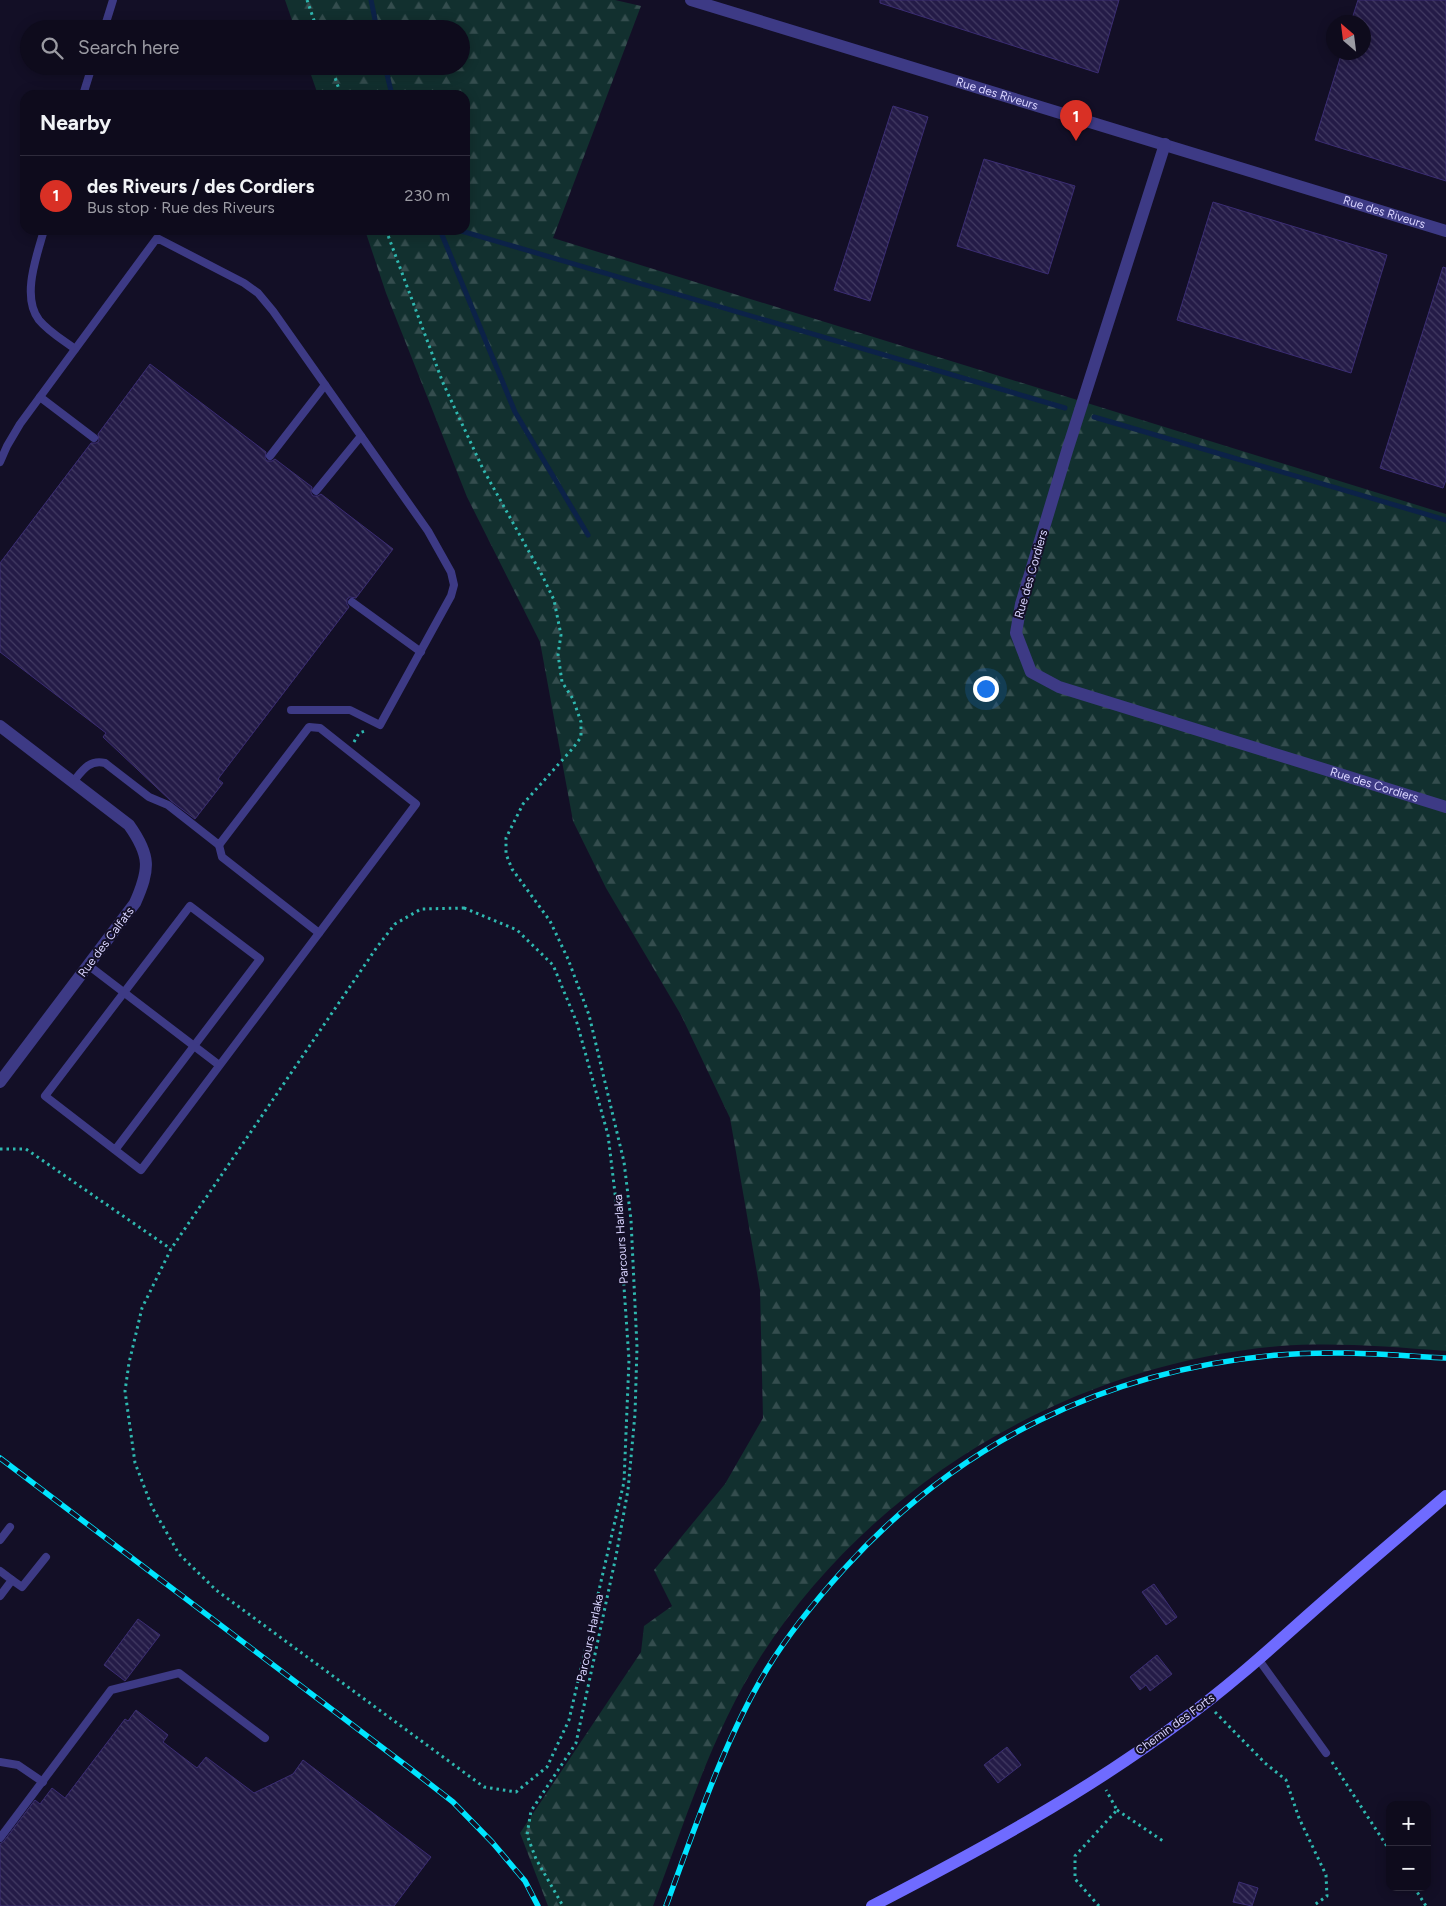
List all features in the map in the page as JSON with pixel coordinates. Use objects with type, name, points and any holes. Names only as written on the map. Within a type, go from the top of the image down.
[{"type":"street","name":"Rue des Riveurs","points":[[691,0],[1446,231]]},
{"type":"street","name":"Rue des Cordiers","points":[[1166,144],[1072,435],[1021,604],[1016,633],[1030,672],[1058,687],[1446,807]]},
{"type":"street","name":"Rue des Calfats","points":[[0,726],[129,825],[142,842],[146,858],[143,885],[135,903],[0,1082]]},
{"type":"street","name":"Chemin des Forts","points":[[872,1906],[958,1862],[1099,1778],[1184,1719],[1259,1660],[1446,1496]]},
{"type":"lane","points":[[107,20],[113,0]]},
{"type":"lane","points":[[85,90],[89,75]]},
{"type":"lane","points":[[43,235],[32,275],[32,301],[38,318],[49,331],[76,349]]},
{"type":"lane","points":[[0,462],[6,446],[40,397],[157,238],[244,283],[258,293],[274,311],[428,531],[452,572],[454,585],[451,596],[380,725],[350,710],[291,710]]},
{"type":"lane","points":[[270,456],[325,385]]},
{"type":"lane","points":[[40,397],[94,438]]},
{"type":"lane","points":[[316,490],[360,436]]},
{"type":"lane","points":[[352,602],[421,652]]},
{"type":"lane","points":[[115,1150],[260,959],[190,906],[45,1096],[140,1170],[416,804],[320,728],[308,727],[219,845]]},
{"type":"lane","points":[[72,782],[90,764],[106,763],[149,797],[168,805],[219,845],[222,856],[319,933]]},
{"type":"lane","points":[[88,965],[219,1065]]},
{"type":"lane","points":[[0,1540],[10,1527]]},
{"type":"lane","points":[[0,1571],[22,1588],[46,1557]]},
{"type":"lane","points":[[0,1596],[12,1580]]},
{"type":"lane","points":[[1259,1660],[1326,1753]]},
{"type":"lane","points":[[0,1838],[111,1690],[179,1673],[265,1738]]},
{"type":"lane","points":[[0,1762],[18,1765],[42,1782]]},
{"type":"path","points":[[307,0],[314,20]]},
{"type":"path","points":[[333,75],[339,90]]},
{"type":"path","name":"Parcours Harlaka","points":[[388,235],[442,382],[483,469],[554,600],[561,635],[558,654],[562,682],[573,700],[581,722],[581,737],[523,804],[506,838],[506,854],[512,869],[550,921],[568,959],[589,1015],[624,1162],[631,1220],[637,1347],[635,1414],[628,1490],[616,1556],[576,1743],[531,1811],[527,1835],[536,1859],[562,1906]]},
{"type":"path","points":[[464,908],[517,930],[552,965],[577,1023],[608,1135],[621,1243],[629,1360],[624,1482],[569,1720],[547,1767],[516,1792],[484,1787],[216,1590],[179,1554],[152,1508],[135,1463],[125,1391],[129,1363],[142,1308],[171,1249],[376,947],[395,924],[421,909],[464,908]]},
{"type":"path","points":[[0,1149],[26,1149],[171,1249]]},
{"type":"path","points":[[1206,1702],[1265,1763],[1286,1780],[1299,1818],[1326,1875],[1326,1896],[1314,1906]]},
{"type":"path","points":[[1326,1753],[1387,1846]]},
{"type":"path","points":[[1099,1778],[1117,1810],[1163,1841]]},
{"type":"path","points":[[1098,1906],[1075,1879],[1075,1856],[1117,1810]]},
{"type":"path","points":[[1417,1891],[1426,1906]]},
{"type":"green space","points":[[285,0],[615,0],[641,6],[553,238],[1446,514],[1446,1351],[1363,1345],[1301,1345],[1280,1346],[1203,1357],[1127,1377],[1054,1406],[985,1442],[920,1485],[861,1536],[808,1593],[761,1656],[728,1715],[714,1746],[653,1906],[548,1906],[520,1833],[641,1652],[644,1626],[672,1606],[654,1570],[725,1484],[763,1418],[760,1290],[730,1118],[681,1015],[606,888],[573,821],[540,642],[467,497],[386,293],[367,235],[470,235],[470,90],[316,90],[311,75],[470,75],[470,20],[292,20]]},
{"type":"building","points":[[880,0],[1119,0],[1098,73],[880,3]]},
{"type":"building","points":[[1358,0],[1446,0],[1446,181],[1315,140],[1340,60],[1371,60],[1371,15],[1353,15]]},
{"type":"building","points":[[893,106],[928,117],[870,301],[834,290]]},
{"type":"building","points":[[984,159],[1075,186],[1048,274],[957,246]]},
{"type":"building","points":[[1213,202],[1387,255],[1351,373],[1177,320]]},
{"type":"building","points":[[1443,267],[1446,268],[1446,480],[1443,488],[1380,468]]},
{"type":"building","points":[[150,364],[266,452],[265,458],[267,461],[275,459],[312,487],[311,493],[313,496],[321,494],[393,549],[356,598],[350,597],[347,599],[349,607],[218,779],[223,783],[195,819],[171,801],[103,737],[106,733],[0,652],[0,563],[91,443],[99,441],[98,434]]},
{"type":"building","points":[[1154,1584],[1177,1617],[1166,1625],[1142,1592]]},
{"type":"building","points":[[138,1619],[160,1635],[125,1681],[104,1665]]},
{"type":"building","points":[[1157,1655],[1172,1674],[1150,1691],[1146,1685],[1140,1690],[1130,1677]]},
{"type":"building","points":[[136,1710],[168,1735],[163,1742],[197,1768],[206,1757],[254,1793],[293,1774],[303,1760],[431,1857],[394,1906],[0,1906],[0,1844],[35,1800],[40,1804],[52,1788],[65,1798],[125,1719],[128,1721]]},
{"type":"building","points":[[1007,1747],[1021,1765],[998,1783],[984,1765]]},
{"type":"building","points":[[1239,1882],[1258,1888],[1252,1906],[1233,1902]]},
{"type":"waterway","points":[[371,0],[375,20]]},
{"type":"waterway","points":[[387,75],[391,90]]},
{"type":"waterway","points":[[470,234],[1065,408]]},
{"type":"waterway","points":[[442,235],[515,412],[588,535]]},
{"type":"waterway","points":[[1094,417],[1446,520]]},
{"type":"railway","points":[[666,1906],[699,1815],[737,1725],[775,1656],[803,1617],[844,1569],[889,1524],[936,1484],[987,1449],[1040,1420],[1096,1396],[1154,1377],[1215,1363],[1278,1355],[1320,1353],[1446,1358]]},
{"type":"railway","points":[[0,1458],[453,1802],[492,1842],[525,1881],[538,1906]]},
{"type":"place","name":"des Riveurs / des Cordiers","points":[[1076,141]]}]
